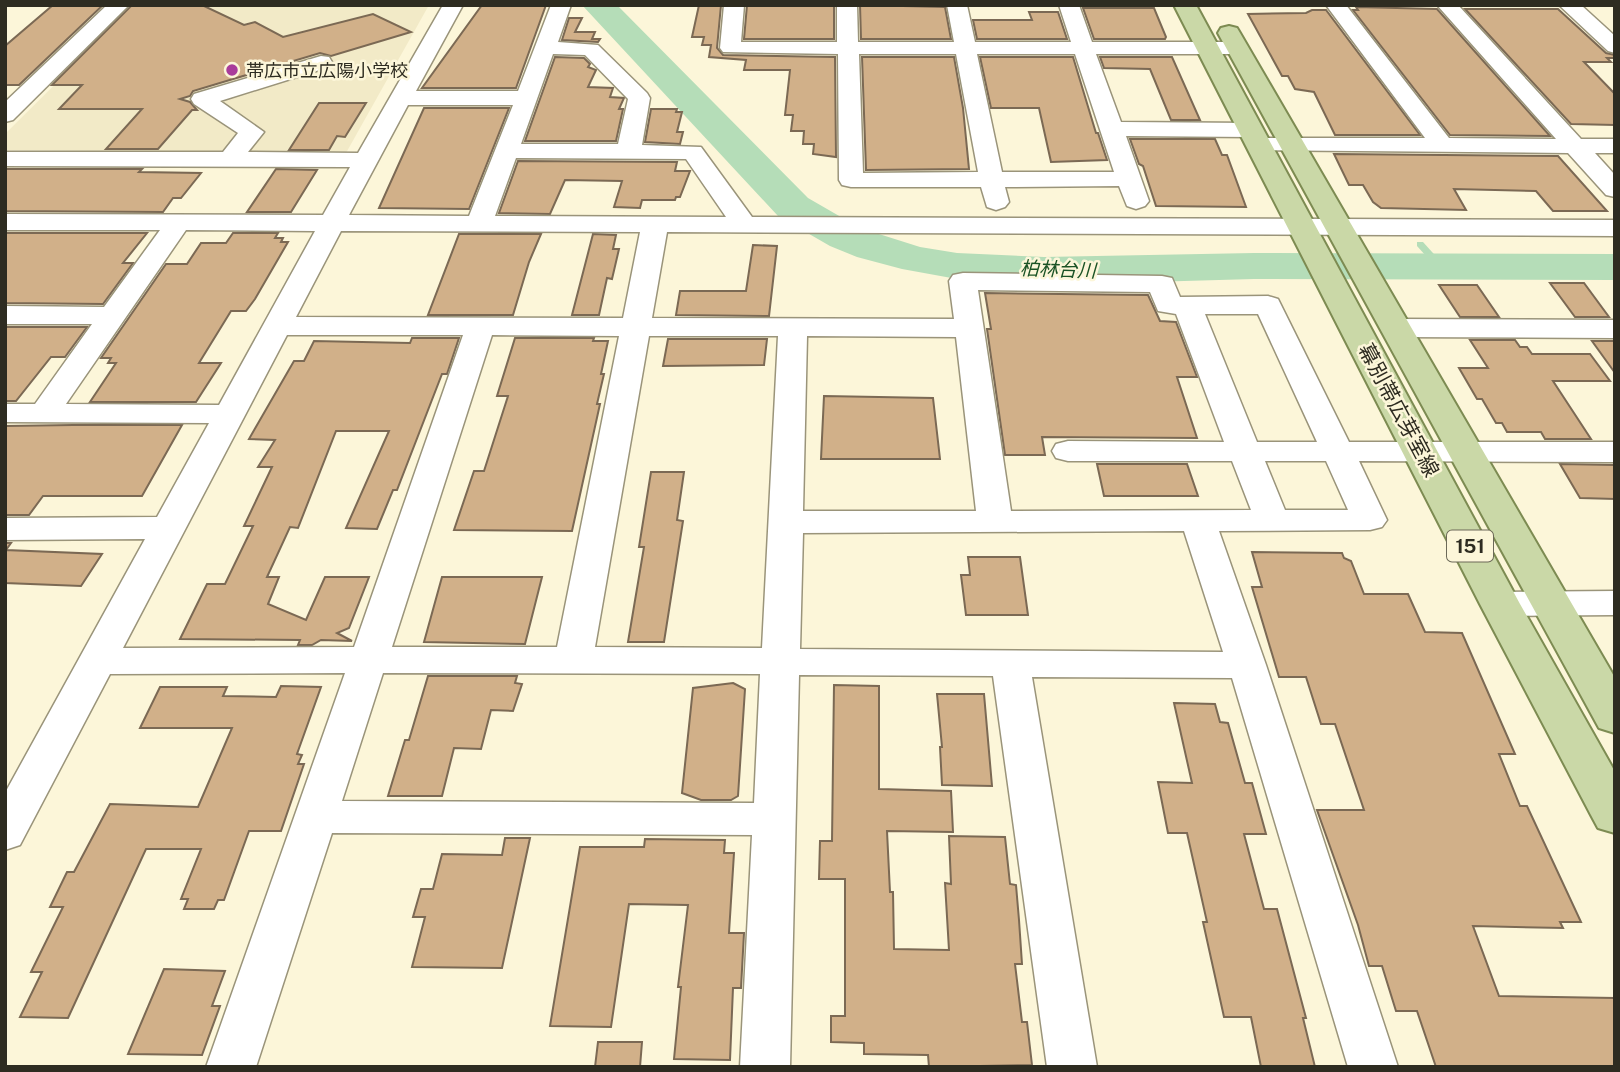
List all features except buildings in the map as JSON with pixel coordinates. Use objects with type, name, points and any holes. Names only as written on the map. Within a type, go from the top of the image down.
[{"type":"main road","name":"幕別帯広芽室線","points":[[1185,5],[1306,234],[1396,328],[1615,717]]},
{"type":"main road","name":"幕別帯広芽室線","points":[[1217,14],[1341,234],[1347,277],[1420,451],[1500,604],[1611,802]]},
{"type":"street","points":[[5,116],[119,5]]},
{"type":"street","points":[[5,833],[366,160],[453,5]]},
{"type":"street","points":[[479,225],[561,5]]},
{"type":"street","points":[[734,5],[730,48],[1236,48]]},
{"type":"street","points":[[847,5],[851,180],[1129,179]]},
{"type":"street","points":[[957,5],[1001,226]]},
{"type":"street","points":[[1069,5],[1144,226]]},
{"type":"street","points":[[1336,5],[1442,145]]},
{"type":"street","points":[[1447,5],[1615,190]]},
{"type":"street","points":[[1569,5],[1615,47]]},
{"type":"street","points":[[546,48],[591,49],[639,97],[629,151]]},
{"type":"street","points":[[230,159],[252,132],[202,100],[321,62]]},
{"type":"street","points":[[401,98],[525,98]]},
{"type":"street","points":[[1112,129],[1255,138],[1292,145],[1615,146]]},
{"type":"street","points":[[505,151],[693,152],[745,225]]},
{"type":"street","points":[[5,159],[366,160]]},
{"type":"street","points":[[5,222],[1144,226],[1306,234],[1615,228]]},
{"type":"street","points":[[44,413],[178,223]]},
{"type":"street","points":[[573,661],[655,224]]},
{"type":"street","points":[[785,522],[995,522],[1370,520],[1268,305],[1168,305],[1162,284],[963,281],[995,522]]},
{"type":"street","points":[[1187,306],[1272,521]]},
{"type":"street","points":[[5,315],[110,316]]},
{"type":"street","points":[[278,326],[969,328]]},
{"type":"street","points":[[231,1067],[481,326]]},
{"type":"street","points":[[765,1067],[793,327]]},
{"type":"street","points":[[1396,328],[1615,329]]},
{"type":"street","points":[[5,413],[229,414]]},
{"type":"street","points":[[1068,452],[1615,452]]},
{"type":"street","points":[[1198,521],[1247,665],[1373,1067]]},
{"type":"street","points":[[5,529],[169,528]]},
{"type":"street","points":[[1500,604],[1615,603]]},
{"type":"street","points":[[99,661],[368,658],[1247,665]]},
{"type":"street","points":[[1012,664],[1072,1067]]},
{"type":"street","points":[[317,817],[773,819]]},
{"type":"shaded area","name":"帯広市立広陽小学校","points":[[135,5],[429,5],[346,153],[5,150],[5,134]]},
{"type":"waterway","name":"柏林台川","points":[[598,5],[793,207],[845,237],[918,260],[957,266],[1044,271],[1254,266],[1615,267]]},
{"type":"waterway","points":[[1420,244],[1439,265]]},
{"type":"place","name":"帯広市立広陽小学校","points":[[232,70]]}]
